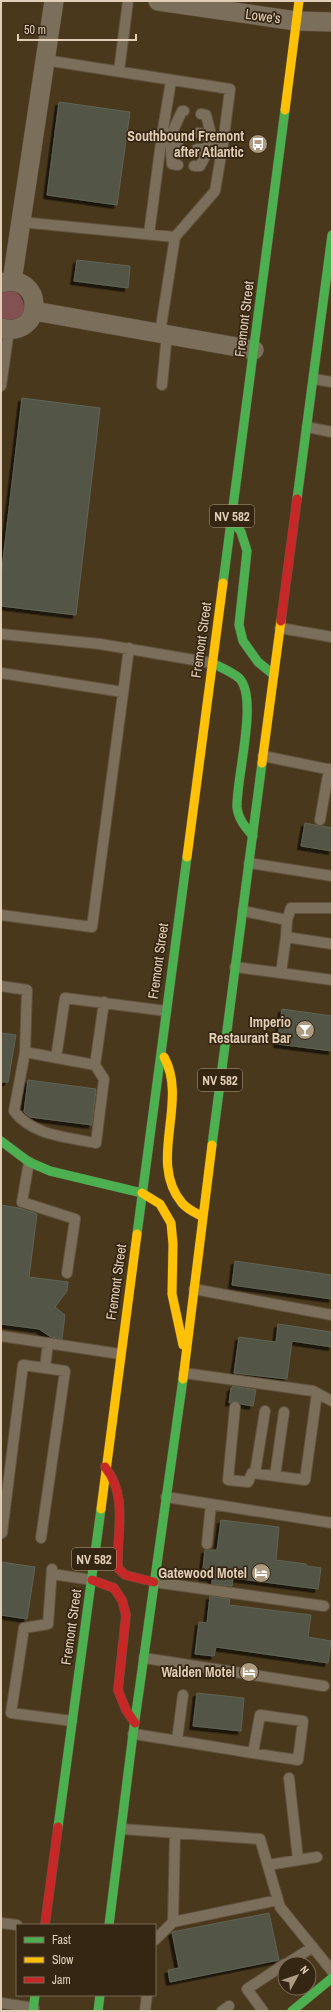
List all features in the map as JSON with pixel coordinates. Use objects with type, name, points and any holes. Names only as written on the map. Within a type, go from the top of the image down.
[{"type":"main road","name":"Fremont Street","points":[[45,1924],[92,1580],[120,1354],[299,1]]},
{"type":"main road","name":"NV 582","points":[[109,1924],[134,1729],[186,1357],[235,967],[280,628],[307,427],[329,285],[332,235]]},
{"type":"main road","points":[[231,517],[241,532],[247,551],[239,625],[243,640],[258,662],[274,675]]},
{"type":"main road","points":[[212,664],[239,678],[248,692],[237,808],[242,823],[253,836]]},
{"type":"main road","points":[[160,1051],[171,1070],[172,1099],[168,1164],[172,1185],[182,1204],[203,1217]]},
{"type":"main road","points":[[1,1141],[29,1162],[50,1172],[142,1193],[160,1204],[172,1224],[174,1250],[171,1286],[173,1308],[186,1357]]},
{"type":"main road","points":[[106,1467],[118,1487],[120,1503],[116,1555],[118,1568],[125,1575],[154,1582]]},
{"type":"main road","points":[[92,1580],[114,1588],[122,1600],[126,1615],[118,1690],[134,1729]]},
{"type":"main road","points":[[292,2011],[332,1978]]},
{"type":"main road","points":[[33,2009],[35,1996]]},
{"type":"main road","points":[[98,2011],[100,1996]]},
{"type":"street","points":[[5,329],[25,325],[31,319],[34,311],[35,303],[32,295],[22,284],[7,282],[21,222],[54,1]]},
{"type":"street","name":"Lowe's","points":[[158,1],[185,3],[296,21],[332,22]]},
{"type":"street","points":[[34,311],[254,350]]},
{"type":"lane","points":[[119,71],[128,1]]},
{"type":"lane","points":[[45,60],[119,71],[171,81],[230,89],[218,143],[215,191],[175,237],[163,334],[162,385]]},
{"type":"lane","points":[[149,234],[166,136],[171,81]]},
{"type":"lane","points":[[178,165],[172,164],[166,136],[182,111],[184,111]]},
{"type":"lane","points":[[201,114],[206,115],[218,143]]},
{"type":"lane","points":[[166,136],[182,131]]},
{"type":"lane","points":[[198,133],[204,133],[218,143]]},
{"type":"lane","points":[[166,136],[176,147],[180,148]]},
{"type":"lane","points":[[197,149],[204,149],[218,143]]},
{"type":"lane","points":[[194,166],[200,166],[218,143]]},
{"type":"lane","points":[[21,222],[175,237]]},
{"type":"lane","points":[[1,386],[5,329]]},
{"type":"lane","points":[[314,379],[332,382]]},
{"type":"lane","points":[[307,427],[332,432]]},
{"type":"lane","points":[[280,628],[332,637]]},
{"type":"lane","points":[[1,634],[129,648],[212,664]]},
{"type":"lane","points":[[1,915],[92,927],[129,648]]},
{"type":"lane","points":[[1,673],[123,692]]},
{"type":"lane","points":[[263,756],[331,769],[320,820]]},
{"type":"lane","points":[[250,863],[332,876]]},
{"type":"lane","points":[[281,973],[287,920],[291,908],[332,908]]},
{"type":"lane","points":[[243,911],[287,920]]},
{"type":"lane","points":[[286,937],[332,944]]},
{"type":"lane","points":[[235,967],[332,980]]},
{"type":"lane","points":[[1,986],[27,990],[25,1052],[14,1111],[23,1122],[43,1132],[96,1143],[104,1079],[95,1065],[104,1002]]},
{"type":"lane","points":[[56,1058],[65,998],[166,1011]]},
{"type":"lane","points":[[25,1052],[95,1065]]},
{"type":"lane","points":[[29,1162],[22,1202],[75,1219],[67,1273]]},
{"type":"lane","points":[[194,1289],[332,1315]]},
{"type":"lane","points":[[1,1336],[120,1354]]},
{"type":"lane","points":[[45,1368],[48,1343]]},
{"type":"lane","points":[[2,1533],[23,1365],[64,1371],[41,1538]]},
{"type":"lane","points":[[184,1372],[313,1391],[332,1401]]},
{"type":"lane","points":[[235,1407],[228,1480],[248,1482],[252,1473],[255,1473],[305,1480],[317,1393]]},
{"type":"lane","points":[[255,1473],[265,1411]]},
{"type":"lane","points":[[275,1476],[284,1412]]},
{"type":"lane","points":[[166,1497],[332,1523]]},
{"type":"lane","points":[[207,1544],[212,1504]]},
{"type":"lane","points":[[72,1721],[11,1713],[24,1628],[48,1624],[52,1571],[92,1580]]},
{"type":"lane","points":[[154,1582],[324,1606]]},
{"type":"lane","points":[[144,1658],[324,1686]]},
{"type":"lane","points":[[176,1740],[183,1695]]},
{"type":"lane","points":[[134,1729],[176,1740],[253,1753],[298,1760],[303,1721],[260,1715],[253,1753]]},
{"type":"lane","points":[[289,1778],[298,1859]]},
{"type":"lane","points":[[122,1829],[260,1839],[280,1907],[332,1971]]},
{"type":"lane","points":[[173,1922],[175,1834]]},
{"type":"lane","points":[[268,1865],[317,1857]]},
{"type":"lane","points":[[156,1940],[173,1922],[278,1900]]},
{"type":"lane","points":[[1,1923],[16,1925]]},
{"type":"lane","points":[[298,1956],[312,1947]]},
{"type":"lane","points":[[264,2011],[247,1988],[277,1969]]},
{"type":"lane","points":[[145,2011],[147,1996]]},
{"type":"lane","points":[[1,2003],[33,2009]]},
{"type":"shaded area","points":[[1,287],[12,289],[19,295],[24,303],[24,314],[1,330]]},
{"type":"building","points":[[59,102],[130,112],[117,205],[47,195]]},
{"type":"building","points":[[77,260],[130,266],[128,288],[74,281]]},
{"type":"building","points":[[22,398],[100,408],[76,615],[1,606],[1,577]]},
{"type":"building","points":[[305,823],[332,828],[332,851],[301,846]]},
{"type":"building","name":"Imperio Restaurant Bar","points":[[282,1009],[332,1016],[332,1051],[277,1044]]},
{"type":"building","points":[[1,1033],[16,1035],[8,1082],[1,1082]]},
{"type":"building","points":[[28,1080],[96,1089],[92,1125],[30,1117],[24,1112]]},
{"type":"building","points":[[1,1205],[19,1208],[37,1214],[29,1277],[68,1282],[67,1291],[55,1307],[65,1315],[62,1339],[51,1337],[39,1329],[1,1324]]},
{"type":"building","points":[[235,1261],[332,1275],[332,1299],[232,1285]]},
{"type":"building","points":[[278,1324],[332,1332],[332,1347],[292,1341],[287,1379],[234,1373],[239,1337],[276,1342]]},
{"type":"building","points":[[233,1386],[256,1390],[253,1406],[241,1404],[236,1401],[229,1403],[231,1388]]},
{"type":"building","points":[[221,1520],[279,1527],[276,1560],[306,1564],[306,1566],[321,1568],[318,1589],[233,1578],[232,1586],[212,1584],[212,1578],[202,1577],[205,1550],[217,1550]]},
{"type":"building","points":[[1,1562],[35,1567],[27,1619],[1,1615]]},
{"type":"building","points":[[210,1596],[230,1599],[229,1605],[311,1615],[308,1637],[331,1641],[328,1663],[216,1647],[214,1656],[195,1654],[199,1622],[207,1623]]},
{"type":"building","points":[[197,1693],[244,1698],[241,1731],[193,1726]]},
{"type":"building","points":[[269,1913],[278,1956],[277,1960],[170,1982],[168,1970],[179,1968],[172,1932]]},
{"type":"traffic: fast","points":[[223,583],[285,110]]},
{"type":"traffic: fast","points":[[297,499],[332,235]]},
{"type":"traffic: fast","points":[[231,517],[241,532],[247,551],[239,625],[243,641],[258,662],[274,675]]},
{"type":"traffic: fast","points":[[212,663],[239,678],[245,688],[247,720],[237,807],[241,819],[253,836]]},
{"type":"traffic: fast","points":[[212,1145],[262,763]]},
{"type":"traffic: fast","points":[[137,1234],[187,857]]},
{"type":"traffic: fast","points":[[1,1141],[29,1162],[50,1171],[142,1193]]},
{"type":"traffic: fast","points":[[109,1924],[133,1734],[183,1379]]},
{"type":"traffic: fast","points":[[58,1827],[101,1509]]},
{"type":"traffic: fast","points":[[292,2011],[332,1978]]},
{"type":"traffic: fast","points":[[33,2011],[35,1996]]},
{"type":"traffic: fast","points":[[98,2011],[100,1996]]},
{"type":"traffic: slow","points":[[285,110],[299,1]]},
{"type":"traffic: slow","points":[[187,857],[223,583]]},
{"type":"traffic: slow","points":[[262,763],[281,621]]},
{"type":"traffic: slow","points":[[164,1057],[171,1074],[172,1093],[168,1169],[172,1187],[184,1205],[203,1217]]},
{"type":"traffic: slow","points":[[183,1379],[212,1145]]},
{"type":"traffic: slow","points":[[142,1193],[160,1204],[171,1223],[173,1244],[172,1294],[183,1345]]},
{"type":"traffic: slow","points":[[101,1509],[137,1234]]},
{"type":"traffic: jam","points":[[281,621],[297,499]]},
{"type":"traffic: jam","points":[[105,1467],[117,1491],[119,1503],[118,1568],[125,1575],[154,1582]]},
{"type":"traffic: jam","points":[[92,1580],[114,1588],[122,1600],[126,1615],[118,1690],[126,1710],[135,1723]]},
{"type":"traffic: jam","points":[[45,1924],[58,1827]]},
{"type":"place","name":"Southbound Fremont after Atlantic","points":[[258,144]]},
{"type":"place","name":"Imperio Restaurant Bar","points":[[305,1030]]},
{"type":"place","name":"Gatewood Motel","points":[[261,1573]]},
{"type":"place","name":"Walden Motel","points":[[249,1672]]}]
